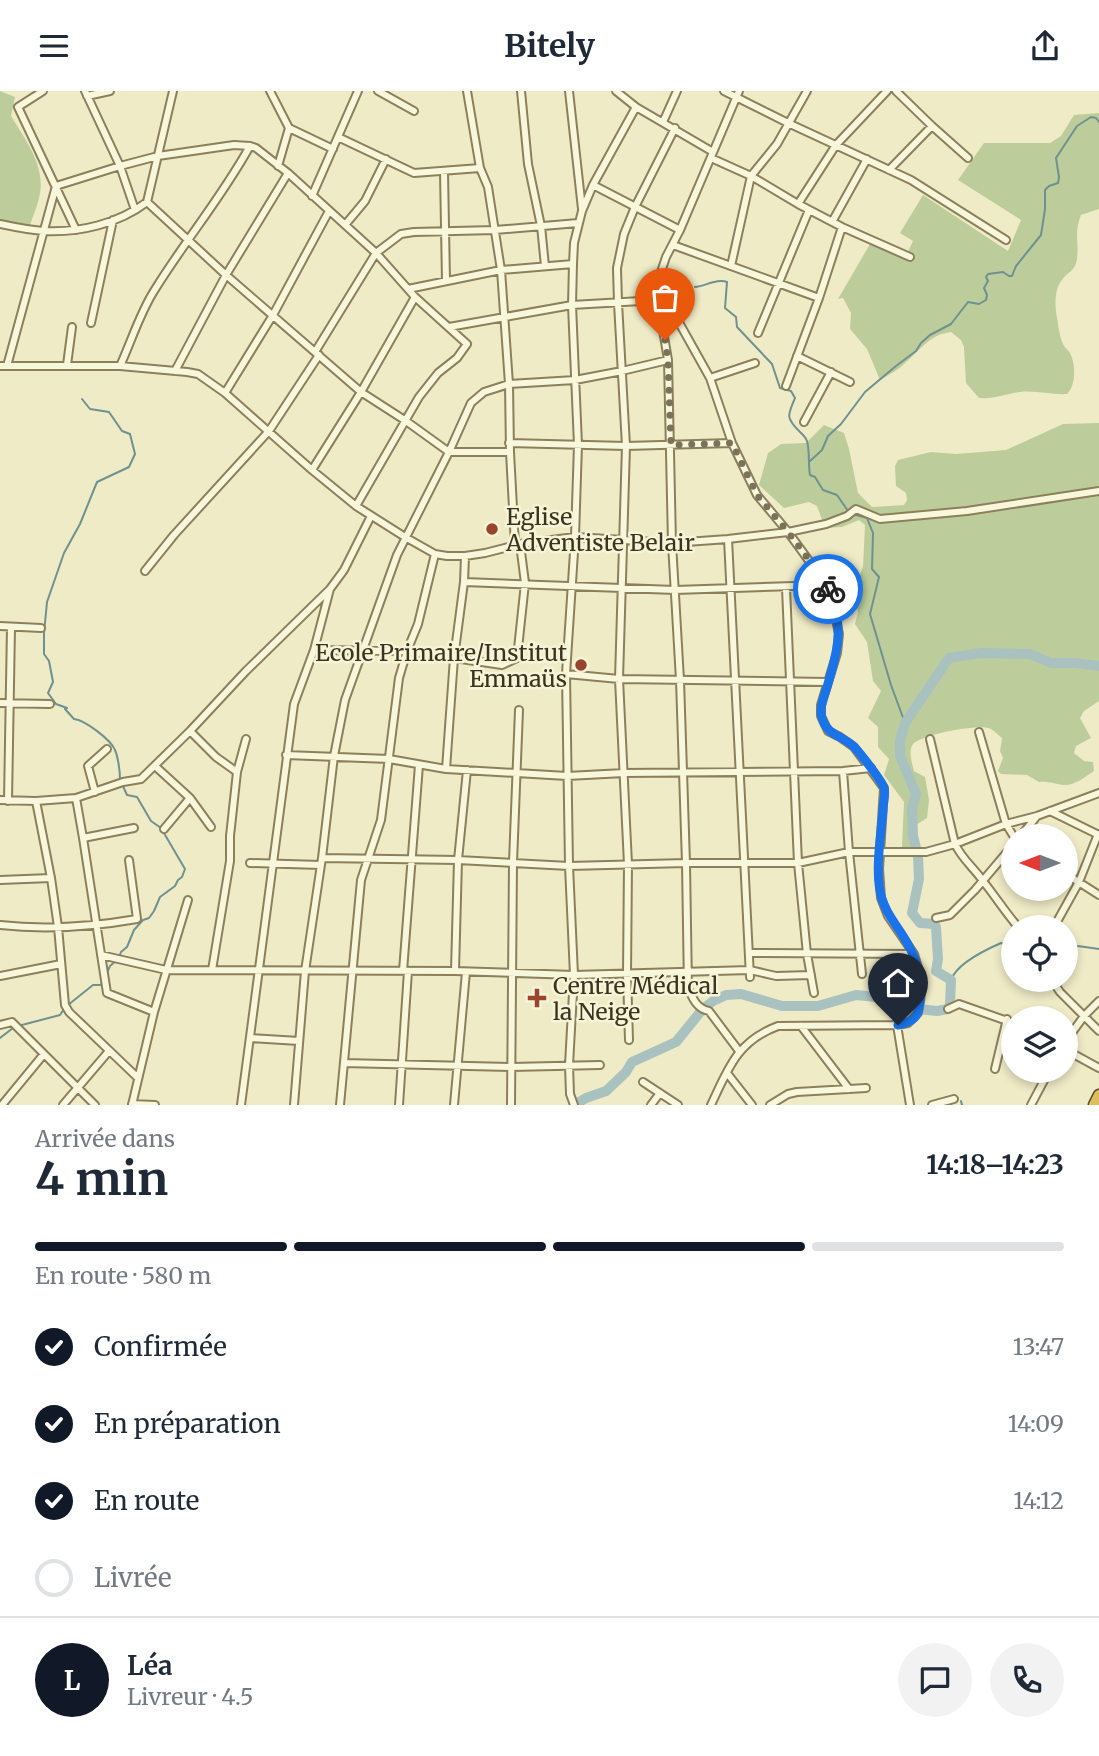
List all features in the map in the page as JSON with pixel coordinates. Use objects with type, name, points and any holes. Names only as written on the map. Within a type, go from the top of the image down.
[{"type":"highway","points":[[1094,1105],[1099,1095]]},
{"type":"street","points":[[43,91],[18,107],[76,230]]},
{"type":"street","points":[[110,91],[86,94],[120,166],[135,210]]},
{"type":"street","points":[[0,225],[43,231],[76,230],[113,220],[147,202],[173,91]]},
{"type":"street","points":[[271,91],[289,128],[333,149]]},
{"type":"street","points":[[312,196],[358,91]]},
{"type":"street","points":[[378,91],[414,111]]},
{"type":"street","points":[[314,650],[407,651],[502,665],[517,658],[525,583],[518,544],[509,443],[509,384],[501,270],[488,187],[480,168],[467,91]]},
{"type":"street","points":[[521,91],[528,164],[541,226],[545,267]]},
{"type":"street","points":[[569,91],[582,211]]},
{"type":"street","points":[[616,91],[636,107],[675,128],[712,155],[798,204],[842,227],[911,257]]},
{"type":"street","points":[[663,122],[677,91]]},
{"type":"street","points":[[724,91],[737,94],[788,123],[911,180],[1006,240]]},
{"type":"street","points":[[731,266],[751,176],[777,144],[807,91]]},
{"type":"street","points":[[798,204],[836,145],[887,91]]},
{"type":"street","points":[[896,91],[968,158]]},
{"type":"street","points":[[737,94],[666,257],[660,275],[658,297],[668,360],[688,988],[694,1001],[702,1010],[709,1010],[739,1051]]},
{"type":"street","points":[[573,1103],[569,1065],[574,975],[569,866],[566,674],[578,445],[572,305],[574,243],[578,223],[593,185],[636,107]]},
{"type":"street","points":[[888,170],[932,127]]},
{"type":"street","points":[[278,166],[289,128]]},
{"type":"street","points":[[629,1040],[628,864],[619,679],[626,446],[617,268],[624,234],[635,207],[675,128]]},
{"type":"street","points":[[338,137],[414,173],[480,168]]},
{"type":"street","points":[[56,186],[158,156],[234,145],[256,148],[288,173],[376,253],[415,297],[467,344],[419,397],[356,506]]},
{"type":"street","points":[[120,366],[151,294],[234,176],[250,146]]},
{"type":"street","points":[[345,226],[365,201],[386,159]]},
{"type":"street","points":[[832,222],[867,159]]},
{"type":"street","points":[[444,172],[446,281]]},
{"type":"street","points":[[175,371],[226,275],[288,173]]},
{"type":"street","points":[[593,185],[680,230]]},
{"type":"street","points":[[56,186],[3,366],[120,366],[198,374],[225,393],[356,506],[435,554],[465,556],[518,544],[575,537],[672,543],[728,539],[788,532],[826,524],[847,516],[856,509],[880,519],[967,510],[1099,491]]},
{"type":"street","points":[[147,202],[226,275],[361,391],[449,452],[510,452]]},
{"type":"street","points":[[758,333],[810,210]]},
{"type":"street","points":[[225,393],[273,315],[329,211]]},
{"type":"street","points":[[91,323],[113,220]]},
{"type":"street","points":[[145,571],[174,535],[269,431],[376,253],[401,234],[414,232],[495,230],[578,223]]},
{"type":"street","points":[[786,386],[842,227]]},
{"type":"street","points":[[673,246],[819,298]]},
{"type":"street","points":[[408,289],[501,270],[573,264]]},
{"type":"street","points":[[312,470],[415,297]]},
{"type":"street","points":[[449,327],[572,305],[618,303],[658,297],[667,301],[709,378],[732,443],[757,495],[788,532],[831,596],[839,634],[837,653],[821,705],[821,716],[828,731],[854,747],[884,788],[879,885],[888,916],[914,954],[921,978],[918,1013],[908,1023],[898,1025],[778,1026],[766,1031],[739,1051],[711,1105]]},
{"type":"street","points":[[67,365],[72,327]]},
{"type":"street","points":[[797,356],[850,381]]},
{"type":"street","points":[[294,1105],[305,971],[322,862],[334,756],[345,700],[397,555],[471,403],[484,392],[509,384],[575,380],[668,360]]},
{"type":"street","points":[[709,378],[755,363]]},
{"type":"street","points":[[804,422],[831,372]]},
{"type":"street","points":[[509,443],[626,446],[732,443]]},
{"type":"street","points":[[0,800],[76,798],[121,782],[141,779],[330,589],[344,571],[371,516]]},
{"type":"street","points":[[728,539],[750,974]]},
{"type":"street","points":[[340,1105],[362,880],[381,820],[400,678],[418,624],[435,554]]},
{"type":"street","points":[[446,769],[465,556]]},
{"type":"street","points":[[464,582],[675,590],[826,585]]},
{"type":"street","points":[[786,587],[799,863],[807,954],[814,993]]},
{"type":"street","points":[[241,1105],[294,704],[314,650],[330,589]]},
{"type":"street","points":[[0,626],[41,628]]},
{"type":"street","points":[[8,801],[11,627]]},
{"type":"street","points":[[566,674],[619,679],[828,682]]},
{"type":"street","points":[[0,703],[50,704]]},
{"type":"street","points":[[511,1105],[513,862],[519,710]]},
{"type":"street","points":[[190,731],[216,757],[237,772]]},
{"type":"street","points":[[979,732],[1006,824],[1037,816],[1099,793]]},
{"type":"street","points":[[212,970],[230,862],[237,772],[246,739]]},
{"type":"street","points":[[930,739],[959,853],[1009,915]]},
{"type":"street","points":[[94,792],[88,766],[107,749]]},
{"type":"street","points":[[286,755],[389,759],[446,769],[567,776],[843,771],[871,768]]},
{"type":"street","points":[[400,1105],[405,971],[419,765]]},
{"type":"street","points":[[155,766],[190,798],[211,827]]},
{"type":"street","points":[[455,971],[458,860],[467,770]]},
{"type":"street","points":[[843,771],[862,974]]},
{"type":"street","points":[[76,798],[107,993],[154,1012]]},
{"type":"street","points":[[164,829],[190,798]]},
{"type":"street","points":[[36,801],[58,927],[66,1007],[138,1078]]},
{"type":"street","points":[[1050,811],[1099,834],[1079,882],[1061,915]]},
{"type":"street","points":[[1031,824],[1037,816]]},
{"type":"street","points":[[250,863],[368,858],[569,866],[799,863],[849,852],[916,852],[955,844],[1001,826]]},
{"type":"street","points":[[83,838],[134,828]]},
{"type":"street","points":[[936,918],[950,915],[1001,859]]},
{"type":"street","points":[[0,925],[32,928],[97,926],[137,919],[129,860]]},
{"type":"street","points":[[0,880],[51,879]]},
{"type":"street","points":[[1079,882],[1099,895]]},
{"type":"street","points":[[155,1105],[132,1105],[154,1012],[188,900]]},
{"type":"street","points":[[750,953],[914,954]]},
{"type":"street","points":[[101,955],[166,970],[811,975]]},
{"type":"street","points":[[0,976],[61,964]]},
{"type":"street","points":[[454,1105],[466,972]]},
{"type":"street","points":[[1060,992],[1099,1031]]},
{"type":"street","points":[[1078,1024],[1099,1001]]},
{"type":"street","points":[[948,1009],[959,1004],[1001,1018]]},
{"type":"street","points":[[0,1025],[12,1023],[95,1105]]},
{"type":"street","points":[[898,1025],[910,1105]]},
{"type":"street","points":[[800,1026],[849,1089]]},
{"type":"street","points":[[250,1038],[299,1041]]},
{"type":"street","points":[[995,1069],[1001,1050]]},
{"type":"street","points":[[63,1105],[109,1051]]},
{"type":"street","points":[[4,1102],[44,1055]]},
{"type":"street","points":[[1078,1057],[1099,1069]]},
{"type":"street","points":[[344,1063],[511,1067],[600,1065]]},
{"type":"street","points":[[727,1073],[752,1105]]},
{"type":"street","points":[[643,1082],[678,1105]]},
{"type":"street","points":[[1031,1105],[1043,1083]]},
{"type":"street","points":[[770,1105],[788,1094],[797,1092],[866,1088]]},
{"type":"street","points":[[651,1105],[660,1093]]},
{"type":"street","points":[[932,1105],[954,1099]]},
{"type":"green space","points":[[0,91],[15,97],[11,116],[38,165],[41,187],[30,225],[6,224],[0,219]]},
{"type":"green space","points":[[1099,113],[1099,209],[1081,215],[1076,263],[1060,283],[1056,295],[1060,337],[1070,353],[1074,369],[1072,385],[1067,394],[1026,392],[979,398],[966,383],[964,347],[961,340],[951,332],[936,336],[880,380],[867,349],[850,329],[851,313],[843,298],[838,299],[870,244],[905,258],[913,241],[900,233],[923,195],[1008,251],[1021,220],[958,180],[984,143],[1050,143],[1061,136],[1074,115]]},
{"type":"green space","points":[[1099,423],[1099,701],[1084,711],[1080,718],[1091,738],[1076,746],[1074,753],[1084,761],[1093,762],[1094,771],[1067,785],[1039,782],[1027,775],[1001,774],[998,771],[1003,758],[1000,751],[1002,738],[990,729],[961,729],[926,737],[913,744],[911,754],[914,771],[925,777],[929,800],[927,818],[916,825],[915,839],[910,849],[902,847],[904,802],[884,775],[889,759],[878,747],[878,727],[868,718],[881,691],[873,681],[867,642],[855,624],[858,612],[853,591],[863,567],[865,525],[859,520],[842,527],[825,528],[817,506],[809,502],[784,508],[759,485],[768,453],[781,444],[806,443],[824,425],[844,433],[858,493],[872,507],[904,505],[907,500],[906,493],[896,486],[895,466],[898,460],[931,452],[956,454],[1006,450],[1063,424]]},
{"type":"waterway","points":[[809,462],[822,450],[828,436],[841,424],[865,392],[916,351],[930,335],[951,324],[968,302],[979,304],[986,300],[984,288],[988,274],[1003,272],[1012,276],[1016,266],[1041,235],[1045,190],[1058,183],[1056,158],[1077,126],[1091,117],[1099,122]]},
{"type":"waterway","points":[[695,287],[727,282],[725,308],[736,317],[737,327],[772,364],[780,388],[791,391],[795,398],[789,417],[807,441],[810,475],[815,477],[823,490],[837,495],[848,511]]},
{"type":"waterway","points":[[82,399],[90,409],[109,412],[122,431],[130,434],[135,454],[129,467],[97,482],[80,524],[64,553],[47,602],[44,654],[49,661],[53,682],[48,693],[56,704],[67,708],[65,709],[74,719],[91,727],[113,746],[120,779]]},
{"type":"waterway","points":[[852,514],[867,518],[873,533],[872,569],[879,577],[870,614],[905,723]]},
{"type":"waterway","points":[[574,1105],[606,1091],[626,1072],[632,1062],[676,1042],[702,1010],[726,995],[741,994],[782,1006],[818,1006],[856,995],[876,997],[896,1010],[948,1009],[951,980],[936,971],[936,927],[934,924],[920,923],[912,913],[919,879],[912,808],[916,794],[900,756],[900,741],[905,723],[949,658],[981,653],[1030,654],[1051,663],[1099,666]]},
{"type":"waterway","points":[[120,955],[127,947],[134,930],[143,920],[149,918],[160,897],[175,886],[185,869],[161,828],[151,821],[137,797],[127,795],[122,784]]},
{"type":"waterway","points":[[951,980],[965,963],[1001,943]]},
{"type":"waterway","points":[[1078,946],[1099,949]]},
{"type":"waterway","points":[[106,975],[117,960]]},
{"type":"waterway","points":[[68,1005],[93,985],[103,983]]},
{"type":"waterway","points":[[18,1026],[60,1015],[64,1009]]},
{"type":"waterway","points":[[0,1038],[13,1028]]},
{"type":"waterway","points":[[961,1101],[962,1105]]},
{"type":"way so far","points":[[665,340],[671,445],[732,443],[757,495],[779,519],[828,589]]},
{"type":"place","name":"Eglise Adventiste Belair","points":[[492,529]]},
{"type":"place","name":"Ecole Primaire/Institut Emmaüs","points":[[581,665]]},
{"type":"place","name":"Centre Médical la Neige","points":[[537,998]]},
{"type":"route","points":[[828,589],[839,634],[837,653],[821,705],[821,716],[828,731],[854,747],[884,788],[879,869],[881,898],[888,916],[914,954],[921,978],[918,1013],[913,1020],[898,1025]]}]
